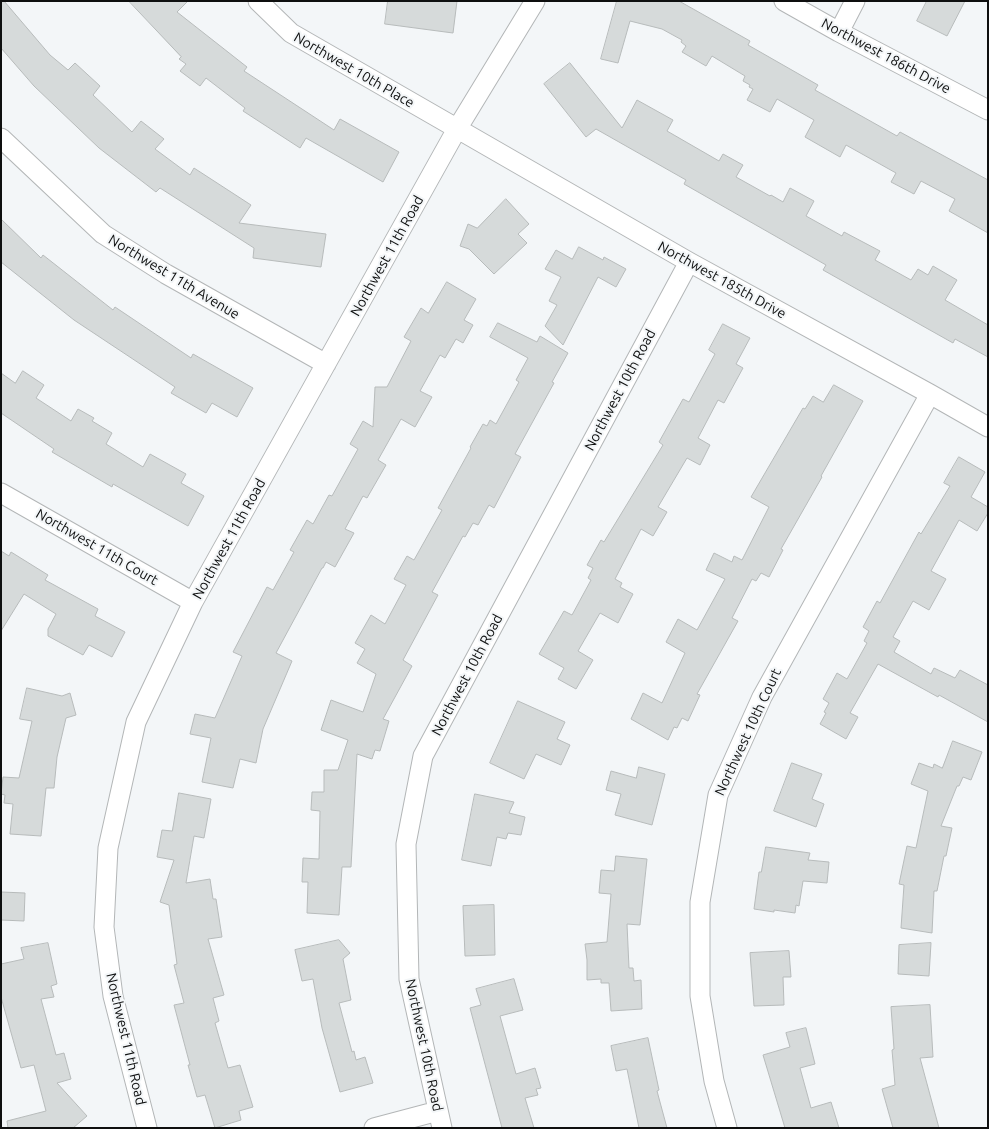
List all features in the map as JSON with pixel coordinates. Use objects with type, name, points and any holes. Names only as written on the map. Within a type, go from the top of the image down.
[{"type":"street","name":"Northwest 10th Place","points":[[258,1],[291,33],[457,129]]},
{"type":"street","name":"Northwest 11th Road","points":[[147,1128],[113,996],[104,927],[108,848],[136,722],[193,602],[457,129],[534,1]]},
{"type":"street","name":"Northwest 186th Drive","points":[[784,1],[839,32],[988,110]]},
{"type":"street","points":[[839,32],[855,1]]},
{"type":"street","name":"Northwest 185th Drive","points":[[457,129],[689,262],[930,394],[988,428]]},
{"type":"street","name":"Northwest 11th Avenue","points":[[1,138],[103,234],[166,274],[326,364]]},
{"type":"street","name":"Northwest 10th Road","points":[[440,1119],[409,979],[406,844],[423,756],[689,262]]},
{"type":"street","name":"Northwest 10th Court","points":[[727,1128],[714,1080],[700,996],[700,902],[718,795],[762,697],[930,394]]},
{"type":"street","name":"Northwest 11th Court","points":[[1,493],[193,602]]},
{"type":"street","points":[[374,1128],[440,1119]]},
{"type":"building","points":[[1,1],[4,1],[50,55],[68,70],[75,63],[100,86],[93,95],[132,132],[141,121],[164,139],[155,149],[190,175],[194,168],[251,205],[239,223],[326,234],[321,267],[253,258],[254,248],[160,188],[156,192],[99,148],[34,86],[1,48]]},
{"type":"building","points":[[129,1],[188,1],[177,12],[247,67],[244,71],[334,130],[340,119],[399,152],[383,182],[306,138],[300,148],[243,111],[245,108],[206,78],[200,86],[180,71],[186,64],[179,59],[181,57]]},
{"type":"building","points":[[388,1],[457,1],[453,33],[385,24]]},
{"type":"building","points":[[617,1],[679,1],[750,41],[748,45],[818,85],[815,90],[897,136],[900,132],[988,180],[988,233],[949,211],[955,199],[921,181],[914,194],[891,182],[896,173],[846,145],[840,157],[805,137],[814,120],[777,99],[770,112],[747,100],[753,89],[749,87],[750,85],[743,81],[745,76],[712,56],[706,66],[682,52],[686,46],[681,42],[682,40],[662,29],[630,21],[618,63],[601,59]]},
{"type":"building","points":[[927,1],[965,1],[947,36],[917,21]]},
{"type":"building","points":[[570,63],[622,128],[637,100],[673,120],[667,131],[719,161],[723,154],[743,165],[736,177],[783,202],[790,188],[814,201],[806,216],[842,236],[844,232],[880,251],[875,260],[911,280],[918,269],[928,275],[933,266],[957,280],[945,300],[988,325],[988,357],[955,339],[953,343],[823,270],[826,265],[684,184],[686,180],[596,129],[586,137],[544,84]]},
{"type":"building","points":[[506,199],[529,224],[518,234],[527,243],[494,274],[469,249],[460,246],[468,224],[477,228]]},
{"type":"building","points":[[1,219],[41,258],[43,255],[113,310],[115,307],[191,358],[193,354],[253,388],[237,417],[212,403],[206,413],[171,393],[175,387],[74,320],[1,262]]},
{"type":"building","points":[[579,247],[603,260],[604,257],[626,269],[616,287],[598,277],[563,345],[545,326],[557,305],[549,301],[561,277],[545,269],[556,250],[572,259]]},
{"type":"building","points":[[447,282],[476,299],[464,320],[473,325],[463,343],[456,339],[445,358],[440,355],[420,391],[432,397],[415,427],[401,419],[378,460],[386,465],[367,498],[363,496],[345,529],[354,533],[335,567],[326,562],[322,568],[276,653],[292,661],[263,729],[256,763],[240,759],[233,788],[202,782],[211,738],[190,734],[195,714],[215,718],[242,656],[233,652],[267,587],[273,590],[294,552],[290,550],[307,520],[313,524],[329,495],[332,496],[358,449],[350,444],[363,421],[373,427],[375,387],[387,387],[411,341],[404,337],[421,308],[428,313]]},
{"type":"building","points":[[498,323],[537,342],[540,336],[568,353],[552,382],[554,383],[515,454],[521,457],[494,508],[489,505],[478,525],[473,523],[465,537],[463,536],[432,592],[438,595],[403,660],[412,666],[383,719],[389,721],[380,751],[375,750],[372,759],[357,754],[351,867],[342,867],[339,915],[307,913],[308,882],[302,882],[303,858],[319,859],[320,811],[311,810],[312,792],[324,792],[324,770],[338,770],[348,740],[321,730],[331,700],[363,712],[376,674],[357,663],[365,649],[355,643],[371,615],[385,624],[406,585],[394,579],[407,556],[414,560],[442,510],[438,508],[483,424],[487,426],[490,420],[496,424],[519,382],[516,380],[528,358],[490,337]]},
{"type":"building","points":[[723,324],[750,338],[736,364],[743,368],[724,403],[718,400],[698,438],[710,445],[700,465],[687,458],[658,507],[667,512],[653,536],[641,529],[615,579],[622,583],[620,587],[633,594],[618,623],[600,613],[578,651],[593,660],[576,689],[558,679],[564,668],[539,654],[564,611],[572,615],[591,580],[588,578],[593,568],[587,565],[601,540],[604,542],[663,445],[659,442],[683,399],[689,402],[715,354],[709,350]]},
{"type":"building","points":[[23,371],[44,385],[36,398],[71,421],[78,409],[94,418],[92,421],[112,433],[106,444],[143,467],[150,454],[186,474],[181,483],[204,496],[188,526],[113,484],[112,487],[52,452],[54,449],[1,413],[1,373],[15,383]]},
{"type":"building","points":[[834,385],[863,401],[781,549],[783,550],[769,577],[761,573],[756,581],[752,579],[732,618],[738,621],[697,694],[700,695],[688,721],[682,718],[677,728],[674,727],[668,740],[631,719],[643,693],[662,703],[685,653],[666,642],[678,619],[697,630],[725,579],[706,570],[714,553],[732,562],[734,556],[742,560],[769,507],[751,497],[803,408],[805,409],[813,396],[823,402]]},
{"type":"building","points":[[959,457],[985,472],[971,497],[988,507],[988,513],[977,531],[959,520],[931,571],[946,579],[929,610],[913,601],[893,637],[900,641],[894,652],[931,674],[934,668],[955,678],[960,670],[988,685],[988,722],[939,695],[938,697],[878,664],[850,713],[858,717],[846,739],[820,724],[829,703],[823,699],[837,673],[847,679],[867,643],[864,641],[869,631],[863,627],[877,601],[880,603],[919,532],[921,534],[950,486],[944,483]]},
{"type":"building","points":[[1,551],[9,556],[11,552],[48,575],[45,580],[98,609],[95,616],[125,632],[112,657],[89,645],[83,655],[48,636],[48,629],[56,614],[24,594],[1,631]]},
{"type":"building","points":[[27,688],[62,696],[70,693],[76,715],[66,718],[57,757],[54,788],[46,788],[41,836],[10,834],[13,804],[4,803],[5,795],[1,794],[3,777],[19,778],[32,721],[20,719]]},
{"type":"building","points":[[518,701],[565,722],[557,739],[570,745],[561,765],[536,754],[524,779],[490,763]]},
{"type":"building","points":[[953,741],[982,752],[971,780],[963,777],[959,786],[957,786],[941,826],[952,828],[946,856],[944,856],[937,891],[934,891],[932,933],[901,928],[904,885],[899,884],[907,846],[916,848],[928,791],[911,784],[919,763],[933,768],[934,764],[942,768]]},
{"type":"building","points":[[792,763],[822,774],[812,799],[824,804],[816,827],[774,811]]},
{"type":"building","points":[[639,767],[665,774],[652,825],[615,815],[621,794],[606,790],[611,771],[636,778]]},
{"type":"building","points":[[179,793],[211,799],[204,838],[194,836],[186,883],[210,879],[213,899],[216,899],[222,937],[208,939],[224,995],[213,998],[219,1021],[215,1023],[228,1068],[240,1065],[253,1107],[239,1111],[241,1120],[215,1128],[205,1095],[197,1097],[188,1065],[190,1065],[174,1005],[184,1003],[174,965],[177,964],[169,905],[160,902],[174,860],[157,857],[162,830],[172,831]]},
{"type":"building","points":[[475,794],[514,802],[509,813],[525,817],[521,835],[508,833],[506,839],[497,837],[491,866],[462,860]]},
{"type":"building","points":[[766,847],[810,853],[808,860],[829,862],[827,883],[803,881],[799,906],[796,905],[795,913],[754,909],[759,872],[761,872]]},
{"type":"building","points":[[616,856],[647,859],[640,925],[627,924],[629,968],[633,968],[634,981],[641,980],[642,1009],[611,1011],[609,983],[601,983],[601,979],[587,980],[585,944],[607,942],[611,894],[599,893],[601,870],[614,871]]},
{"type":"building","points":[[1,892],[25,893],[24,921],[1,920]]},
{"type":"building","points":[[494,905],[495,955],[465,956],[463,906]]},
{"type":"building","points":[[339,940],[350,953],[343,959],[351,1000],[339,1003],[352,1052],[354,1051],[356,1060],[365,1057],[373,1083],[340,1092],[322,1028],[313,979],[302,981],[295,950]]},
{"type":"building","points":[[48,943],[57,984],[51,986],[54,997],[41,999],[56,1055],[64,1053],[71,1079],[57,1083],[87,1116],[73,1128],[8,1128],[7,1121],[46,1111],[34,1065],[21,1068],[1,997],[1,964],[24,959],[21,948]]},
{"type":"building","points":[[931,943],[929,976],[898,974],[899,945]]},
{"type":"building","points":[[789,951],[791,977],[783,977],[784,1005],[754,1006],[750,953]]},
{"type":"building","points":[[514,979],[523,1010],[500,1016],[516,1074],[535,1068],[541,1088],[536,1089],[538,1095],[525,1098],[534,1128],[502,1128],[470,1008],[481,1005],[476,989]]},
{"type":"building","points":[[930,1005],[933,1057],[920,1058],[939,1128],[893,1128],[882,1089],[895,1085],[892,1050],[894,1049],[891,1007]]},
{"type":"building","points":[[806,1028],[815,1064],[800,1068],[811,1108],[831,1102],[839,1128],[785,1128],[763,1055],[790,1047],[786,1033]]},
{"type":"building","points":[[648,1038],[659,1090],[657,1091],[667,1128],[639,1128],[627,1069],[616,1071],[611,1046]]}]
